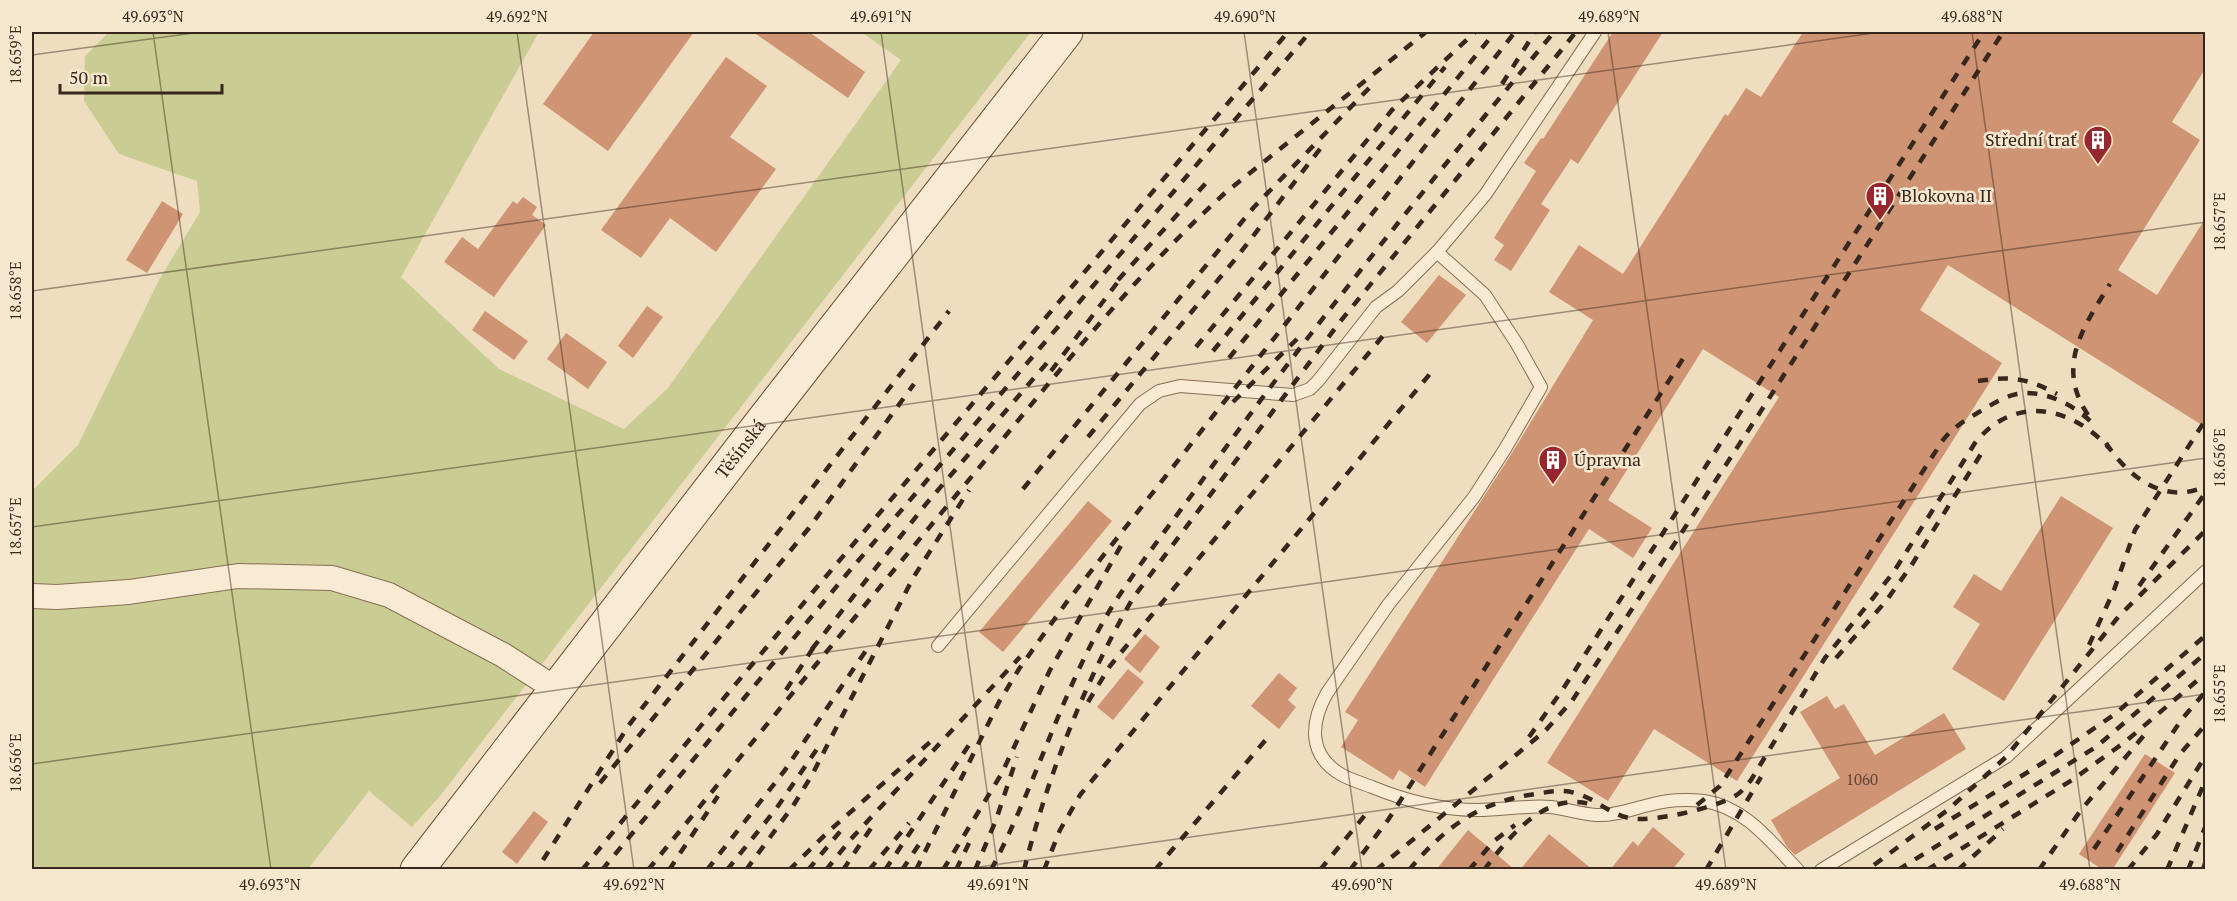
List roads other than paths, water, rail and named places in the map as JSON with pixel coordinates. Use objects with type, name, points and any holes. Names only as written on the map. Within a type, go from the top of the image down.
[{"type":"main road","name":"Těšínská","points":[[417,870],[1066,32]]},
{"type":"street","points":[[32,596],[57,597],[129,592],[238,576],[332,578],[389,595],[503,655],[556,689]]},
{"type":"lane","points":[[938,646],[1149,396],[1180,386],[1253,393],[1300,394],[1318,381],[1376,307],[1398,291],[1437,252],[1485,195],[1595,32]]},
{"type":"lane","points":[[1437,252],[1485,295],[1517,344],[1541,387],[1474,496],[1388,605],[1327,693],[1318,708],[1314,724],[1315,738],[1320,752],[1328,765],[1343,775],[1402,800],[1450,808],[1478,810],[1550,807],[1595,815],[1616,814],[1663,802],[1704,801],[1740,815],[1753,823],[1798,870]]},
{"type":"lane","points":[[1821,870],[2006,757],[2205,571]]},
{"type":"railway","points":[[582,870],[845,554],[1288,32]]},
{"type":"railway","points":[[602,870],[846,575],[1310,32]]},
{"type":"railway","points":[[648,870],[1041,393],[1160,256],[1225,193],[1426,32]]},
{"type":"railway","points":[[1196,347],[1392,110],[1475,32]]},
{"type":"railway","points":[[1229,358],[1495,32]]},
{"type":"railway","points":[[916,870],[999,702],[1019,669],[1066,603],[1515,32]]},
{"type":"railway","points":[[1502,84],[1535,32]]},
{"type":"railway","points":[[991,870],[1022,805],[1077,673],[1120,594],[1238,430],[1326,314],[1554,32]]},
{"type":"railway","points":[[1024,870],[1044,799],[1069,730],[1083,696],[1133,598],[1339,323],[1576,32]]},
{"type":"railway","points":[[1529,737],[1563,689],[1984,32]]},
{"type":"railway","points":[[1376,870],[1545,731],[1572,701],[2003,32]]},
{"type":"railway","points":[[1213,351],[1445,67]]},
{"type":"railway","points":[[1023,489],[1254,207],[1375,82]]},
{"type":"railway","points":[[1088,437],[1237,257],[1323,145]]},
{"type":"railway","points":[[1118,280],[1206,183]]},
{"type":"railway","points":[[1051,371],[1123,275]]},
{"type":"railway","points":[[2088,415],[2078,397],[2074,380],[2074,363],[2083,331],[2110,284]]},
{"type":"railway","points":[[543,860],[629,725],[949,311]]},
{"type":"railway","points":[[1088,702],[1110,666],[1387,331]]},
{"type":"railway","points":[[1233,402],[1297,339]]},
{"type":"railway","points":[[1350,870],[1388,820],[1686,354]]},
{"type":"railway","points":[[812,649],[926,504],[1052,357]]},
{"type":"railway","points":[[1044,870],[1060,830],[1080,795],[1434,369]]},
{"type":"railway","points":[[1978,381],[2019,380],[2057,394]]},
{"type":"railway","points":[[600,783],[809,528],[914,384]]},
{"type":"railway","points":[[1697,805],[1720,786],[1951,431],[1997,402],[2012,395],[2028,393],[2060,401],[2079,412],[2095,426]]},
{"type":"railway","points":[[1409,870],[1436,841],[1464,819],[1480,810],[1515,798],[1550,792],[1570,792],[1589,798],[1622,816],[1639,819],[1683,813],[1735,796],[1751,780],[1825,658],[1893,573],[1975,443],[1990,427],[2007,417],[2025,412],[2042,411],[2060,415],[2078,423],[2109,448]]},
{"type":"railway","points":[[2089,645],[2114,590],[2135,530],[2206,419]]},
{"type":"railway","points":[[2106,443],[2125,466],[2148,484],[2162,490],[2176,492],[2191,491],[2206,486]]},
{"type":"railway","points":[[1836,658],[1886,601],[1911,566],[1981,454]]},
{"type":"railway","points":[[746,870],[793,806],[812,775],[913,578],[969,490]]},
{"type":"railway","points":[[2139,586],[2206,492]]},
{"type":"railway","points":[[1874,865],[1949,809],[2006,757],[2119,616],[2206,530]]},
{"type":"railway","points":[[943,870],[1002,773],[1050,670],[1122,544]]},
{"type":"railway","points":[[1935,829],[2054,756],[2115,714],[2206,635]]},
{"type":"railway","points":[[786,690],[817,642]]},
{"type":"railway","points":[[707,870],[785,770],[867,649]]},
{"type":"railway","points":[[1898,870],[2096,747],[2206,653]]},
{"type":"railway","points":[[826,870],[851,839],[1020,657]]},
{"type":"railway","points":[[1927,870],[2072,780],[2125,742],[2206,673]]},
{"type":"railway","points":[[2094,849],[2182,719],[2206,691]]},
{"type":"railway","points":[[2117,852],[2180,754],[2206,724]]},
{"type":"railway","points":[[2039,870],[2081,810],[2146,733]]},
{"type":"railway","points":[[789,870],[829,831],[937,736]]},
{"type":"railway","points":[[1155,870],[1269,736]]},
{"type":"railway","points":[[885,870],[971,742]]},
{"type":"railway","points":[[727,870],[776,809],[817,749]]},
{"type":"railway","points":[[2128,870],[2157,834],[2206,755]]},
{"type":"railway","points":[[975,870],[996,820],[1017,757]]},
{"type":"railway","points":[[1706,870],[1761,777]]},
{"type":"railway","points":[[2167,870],[2206,779]]},
{"type":"railway","points":[[669,870],[718,796]]},
{"type":"railway","points":[[1484,870],[1516,831],[1543,811],[1573,802],[1590,804]]},
{"type":"railway","points":[[1320,870],[1370,809]]},
{"type":"railway","points":[[869,870],[909,823]]},
{"type":"railway","points":[[843,870],[873,825]]},
{"type":"railway","points":[[1469,870],[1494,841],[1515,825]]},
{"type":"railway","points":[[2188,870],[2206,825]]},
{"type":"railway","points":[[808,870],[843,828]]},
{"type":"railway","points":[[1958,870],[2003,829]]},
{"type":"railway","points":[[902,870],[924,837]]},
{"type":"railway","points":[[956,870],[970,841]]},
{"type":"railway","points":[[2203,870],[2206,860]]},
{"type":"place","name":"Střední trať","points":[[2098,166]]},
{"type":"place","name":"Blokovna II","points":[[1880,222]]},
{"type":"place","name":"Úpravna","points":[[1553,486]]}]
